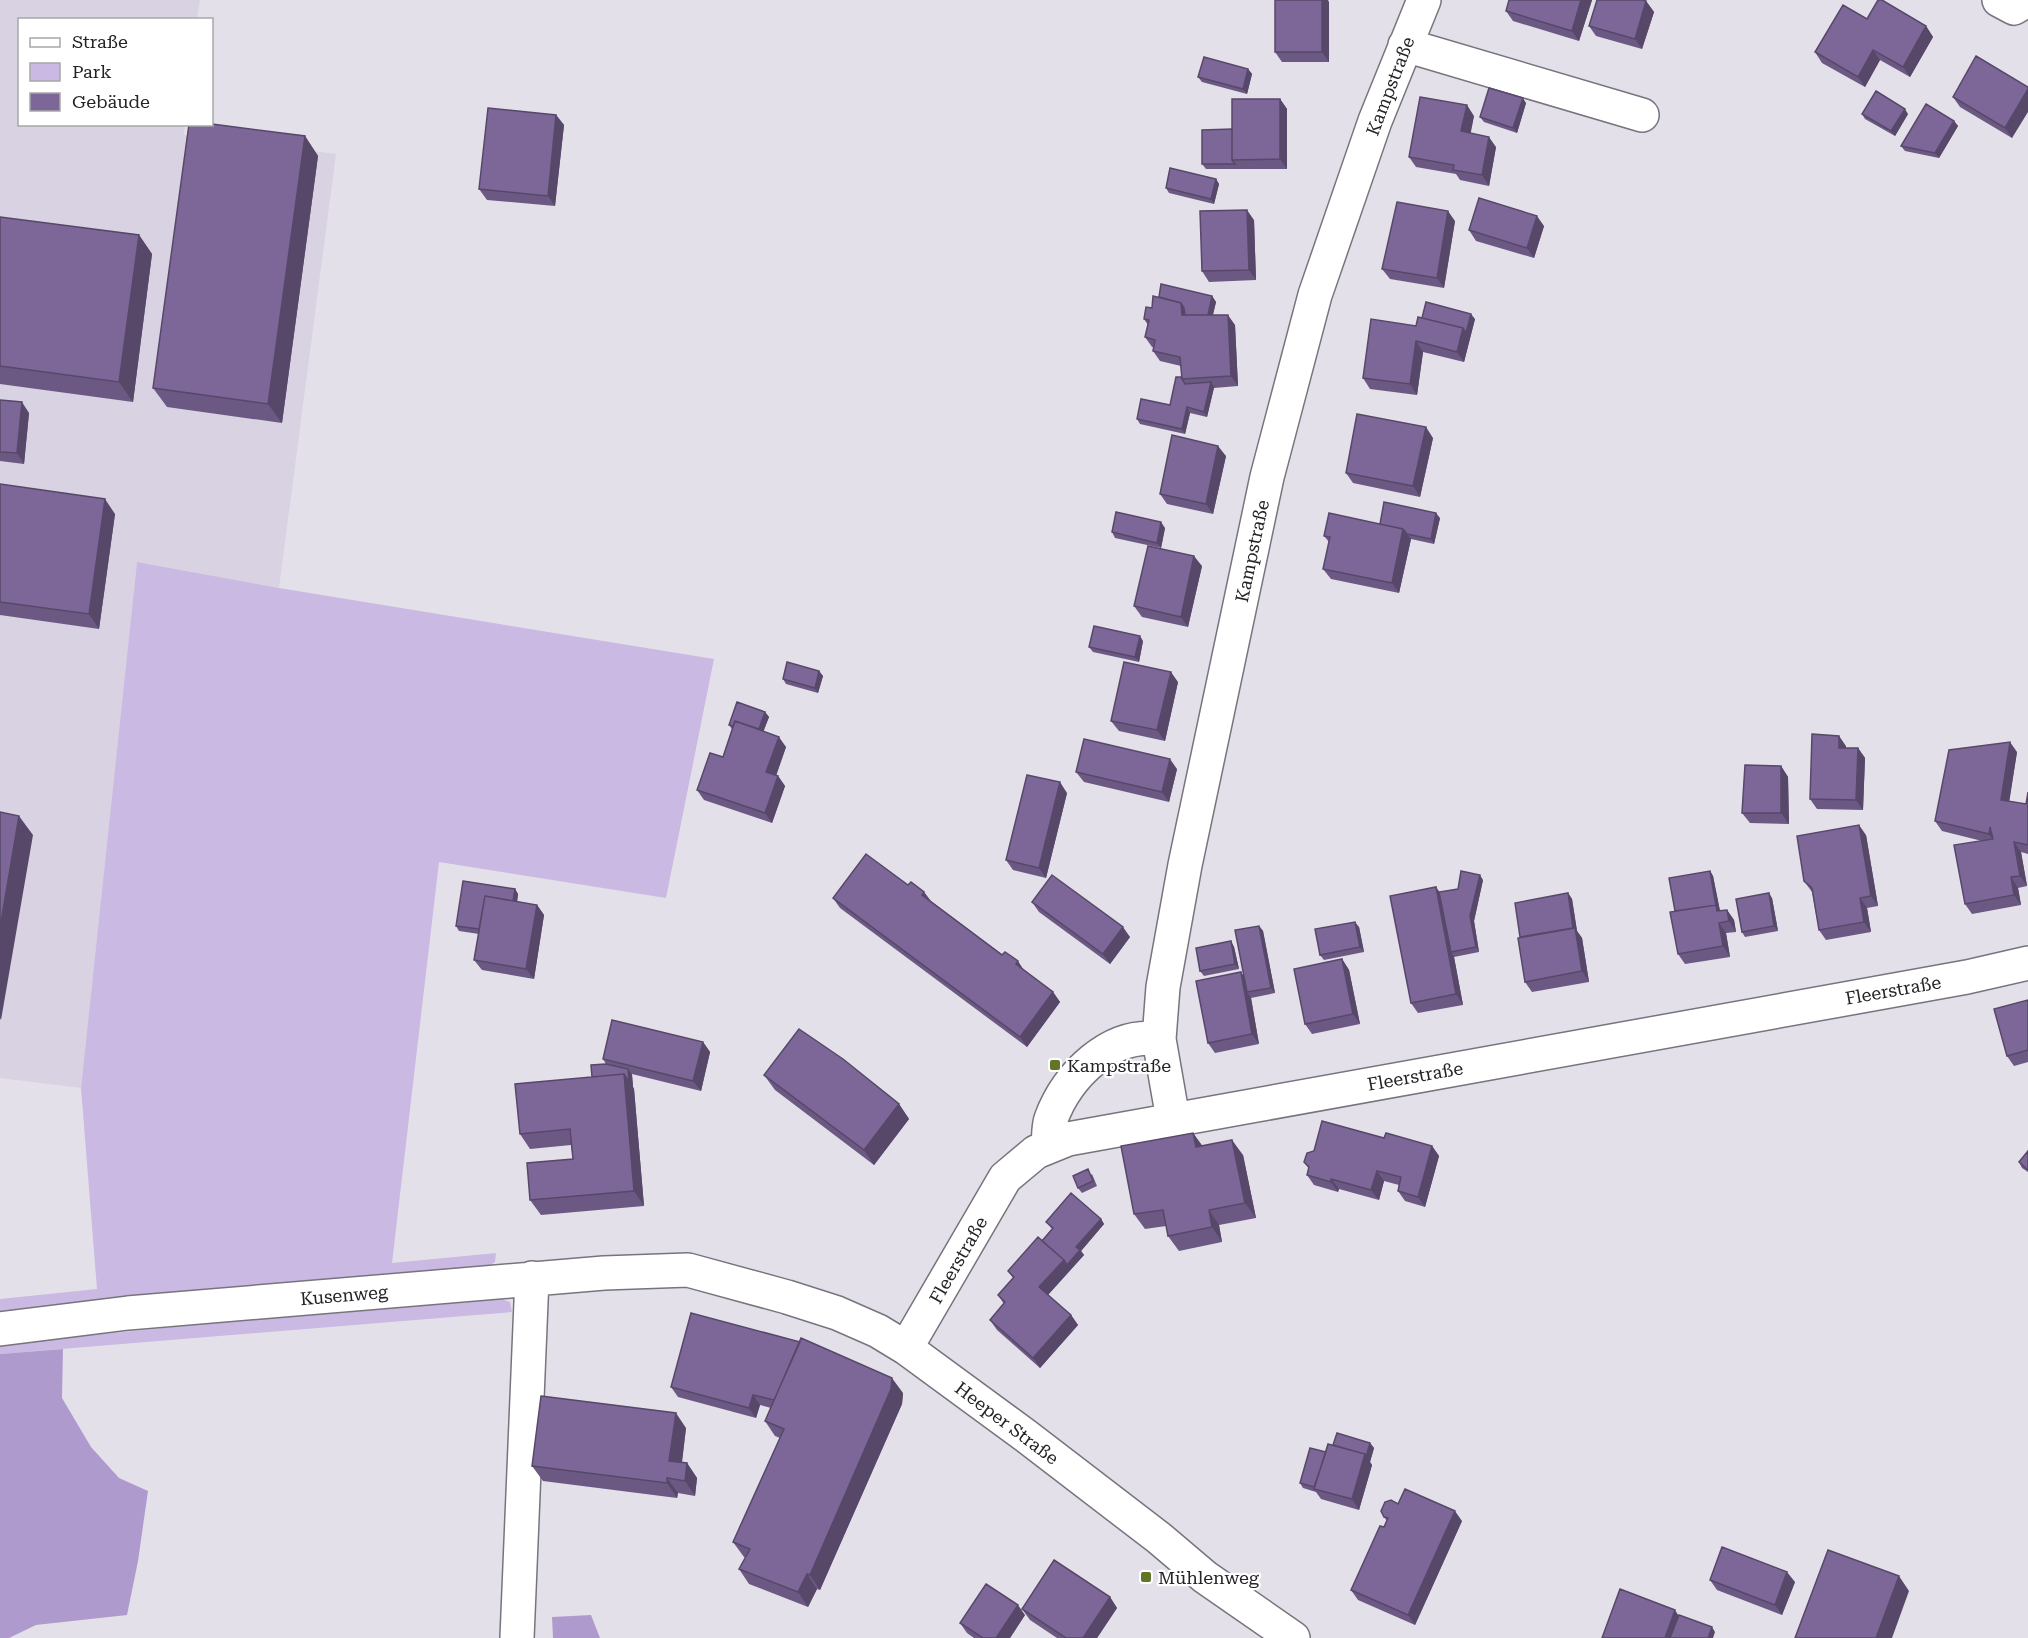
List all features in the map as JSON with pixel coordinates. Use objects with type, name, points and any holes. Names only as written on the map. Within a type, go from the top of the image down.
[{"type":"street","name":"Kampstraße","points":[[1173,1119],[1159,1039],[1163,987],[1185,865],[1267,477],[1315,295],[1352,184],[1424,0]]},
{"type":"street","points":[[1999,0],[2014,8],[2027,0]]},
{"type":"street","points":[[1405,45],[1642,115]]},
{"type":"street","name":"Fleerstraße","points":[[906,1348],[1005,1178],[1036,1152],[1048,1147],[1102,1131],[2028,963]]},
{"type":"street","points":[[1048,1147],[1050,1121],[1059,1103],[1093,1059],[1118,1044],[1134,1039],[1141,1037],[1159,1039]]},
{"type":"street","name":"Kusenweg","points":[[0,1329],[128,1313],[532,1278],[670,1269],[688,1270]]},
{"type":"street","name":"Heeper Straße","points":[[688,1270],[738,1282],[837,1313],[878,1331],[906,1348],[1159,1538],[1204,1577],[1293,1638]]},
{"type":"street","points":[[517,1638],[532,1278]]},
{"type":"shaded area","points":[[0,0],[200,0],[197,18],[18,18],[18,126],[185,126],[184,135],[336,154],[279,588],[137,562],[81,1088],[0,1078]]},
{"type":"shaded area","points":[[63,1349],[62,1398],[91,1447],[119,1478],[148,1491],[138,1561],[127,1615],[36,1625],[9,1638],[0,1638],[0,1354]]},
{"type":"shaded area","points":[[591,1615],[600,1638],[553,1638],[552,1617]]},
{"type":"green space","points":[[137,562],[279,588],[714,659],[666,898],[439,862],[392,1263],[496,1253],[495,1262],[489,1266],[0,1313],[0,1299],[97,1289],[81,1088]]},
{"type":"green space","points":[[493,1296],[510,1302],[512,1312],[0,1354],[0,1344]]},
{"type":"building","points":[[1275,0],[1322,0],[1322,52],[1275,52]]},
{"type":"building","points":[[1509,0],[1581,0],[1572,31],[1506,11]]},
{"type":"building","points":[[1597,0],[1646,1],[1635,39],[1589,26]]},
{"type":"building","points":[[1878,0],[1882,0],[1926,26],[1903,67],[1873,50],[1858,77],[1815,52],[1843,5],[1867,19]]},
{"type":"building","points":[[1976,56],[2028,87],[2005,128],[1953,97]]},
{"type":"building","points":[[1204,57],[1248,69],[1243,89],[1198,77]]},
{"type":"building","points":[[1489,88],[1523,98],[1513,128],[1480,117]]},
{"type":"building","points":[[1876,91],[1905,109],[1891,131],[1862,114]]},
{"type":"building","points":[[1420,97],[1467,105],[1461,131],[1489,137],[1482,175],[1453,170],[1454,165],[1409,157]]},
{"type":"building","points":[[1232,99],[1280,99],[1280,159],[1232,160]]},
{"type":"building","points":[[1926,104],[1954,121],[1935,153],[1901,146]]},
{"type":"building","points":[[488,108],[556,115],[548,196],[479,189]]},
{"type":"building","points":[[213,124],[305,136],[268,404],[153,388],[189,126],[213,126]]},
{"type":"building","points":[[1232,129],[1232,160],[1235,164],[1202,164],[1202,130]]},
{"type":"building","points":[[1170,168],[1216,179],[1211,199],[1166,188]]},
{"type":"building","points":[[1479,198],[1537,216],[1527,248],[1469,230]]},
{"type":"building","points":[[1397,202],[1448,211],[1437,278],[1382,269]]},
{"type":"building","points":[[1247,210],[1249,270],[1202,271],[1200,211]]},
{"type":"building","points":[[0,217],[139,235],[119,382],[0,366]]},
{"type":"building","points":[[1161,284],[1212,296],[1208,315],[1185,315],[1181,303],[1159,297]]},
{"type":"building","points":[[1153,296],[1181,303],[1182,315],[1228,315],[1231,376],[1182,379],[1180,357],[1153,351],[1155,340],[1145,337],[1149,320],[1144,319],[1146,307],[1152,308]]},
{"type":"building","points":[[1426,302],[1471,314],[1466,333],[1463,328],[1422,318]]},
{"type":"building","points":[[1418,317],[1463,328],[1457,352],[1416,341],[1410,384],[1363,378],[1371,319],[1416,326]]},
{"type":"building","points":[[1176,377],[1181,377],[1185,384],[1211,382],[1204,412],[1187,407],[1182,429],[1137,419],[1141,399],[1170,405]]},
{"type":"building","points":[[0,400],[22,402],[17,453],[0,452]]},
{"type":"building","points":[[1357,414],[1426,427],[1413,486],[1346,473]]},
{"type":"building","points":[[1172,435],[1218,446],[1206,504],[1160,494]]},
{"type":"building","points":[[0,484],[105,499],[89,614],[0,602]]},
{"type":"building","points":[[1384,502],[1436,513],[1431,539],[1407,534],[1403,529],[1380,524]]},
{"type":"building","points":[[1116,512],[1161,522],[1157,543],[1112,532]]},
{"type":"building","points":[[1329,513],[1403,529],[1392,583],[1323,569],[1330,537],[1324,536]]},
{"type":"building","points":[[1148,546],[1194,556],[1181,617],[1134,606]]},
{"type":"building","points":[[1094,626],[1140,636],[1135,657],[1089,647]]},
{"type":"building","points":[[787,662],[819,671],[815,688],[783,679]]},
{"type":"building","points":[[1124,662],[1171,672],[1157,730],[1111,721]]},
{"type":"building","points":[[737,702],[765,712],[759,729],[735,721],[733,726],[729,725]]},
{"type":"building","points":[[735,721],[779,737],[766,772],[778,776],[765,813],[697,790],[710,753],[723,757]]},
{"type":"building","points":[[1812,734],[1839,736],[1839,748],[1858,748],[1856,800],[1810,799]]},
{"type":"building","points":[[1084,739],[1170,759],[1162,792],[1076,772]]},
{"type":"building","points":[[2010,742],[2001,800],[2026,804],[2028,792],[2028,845],[2014,842],[2020,876],[2011,877],[2014,895],[1965,904],[1954,845],[1993,839],[1990,827],[1989,834],[1935,821],[1949,750]]},
{"type":"building","points":[[1745,765],[1781,766],[1781,813],[1742,813]]},
{"type":"building","points":[[1027,775],[1060,782],[1039,868],[1006,860]]},
{"type":"building","points":[[0,812],[19,816],[0,928]]},
{"type":"building","points":[[1859,825],[1871,896],[1860,898],[1864,922],[1819,930],[1812,888],[1804,881],[1797,836]]},
{"type":"building","points":[[866,854],[908,885],[911,882],[924,892],[922,895],[1002,955],[1005,952],[1018,961],[1016,964],[1053,992],[1020,1037],[833,898]]},
{"type":"building","points":[[1461,871],[1480,875],[1470,916],[1476,947],[1451,952],[1439,892],[1458,889]]},
{"type":"building","points":[[1710,871],[1716,905],[1675,911],[1669,878]]},
{"type":"building","points":[[1052,875],[1123,927],[1103,954],[1032,902]]},
{"type":"building","points":[[463,881],[515,889],[513,901],[485,896],[479,929],[456,926]]},
{"type":"building","points":[[1436,887],[1456,994],[1411,1003],[1390,896]]},
{"type":"building","points":[[1568,893],[1573,928],[1520,937],[1515,903]]},
{"type":"building","points":[[1769,893],[1774,926],[1742,932],[1736,899]]},
{"type":"building","points":[[485,896],[537,905],[526,969],[474,960]]},
{"type":"building","points":[[1716,905],[1717,911],[1727,910],[1729,921],[1719,923],[1723,946],[1678,954],[1670,912]]},
{"type":"building","points":[[1355,922],[1360,947],[1320,955],[1315,929]]},
{"type":"building","points":[[1259,926],[1271,988],[1247,992],[1235,930]]},
{"type":"building","points":[[1575,928],[1582,971],[1525,982],[1518,938]]},
{"type":"building","points":[[1231,941],[1235,964],[1200,971],[1196,948]]},
{"type":"building","points":[[1342,959],[1353,1014],[1305,1024],[1294,969]]},
{"type":"building","points":[[1241,972],[1252,1034],[1208,1043],[1196,981]]},
{"type":"building","points":[[2028,1000],[2028,1050],[2007,1056],[1994,1009]]},
{"type":"building","points":[[612,1020],[703,1042],[693,1081],[603,1059]]},
{"type":"building","points":[[799,1029],[843,1059],[899,1104],[864,1150],[764,1075]]},
{"type":"building","points":[[606,1064],[628,1069],[629,1082],[624,1074],[592,1077],[591,1065]]},
{"type":"building","points":[[624,1074],[634,1191],[530,1200],[527,1163],[573,1159],[570,1129],[520,1134],[515,1084]]},
{"type":"building","points":[[1322,1121],[1384,1138],[1386,1133],[1432,1146],[1418,1197],[1398,1191],[1401,1177],[1377,1171],[1371,1190],[1307,1175],[1309,1167],[1304,1162],[1307,1153],[1314,1151]]},
{"type":"building","points":[[1193,1133],[1196,1147],[1232,1140],[1245,1203],[1209,1210],[1212,1227],[1168,1236],[1163,1210],[1134,1214],[1121,1146]]},
{"type":"building","points":[[2028,1151],[2028,1170],[2019,1162]]},
{"type":"building","points":[[1088,1169],[1093,1181],[1078,1188],[1073,1176]]},
{"type":"building","points":[[1071,1193],[1101,1219],[1076,1247],[1080,1250],[1067,1265],[1042,1241],[1053,1228],[1046,1222]]},
{"type":"building","points":[[1038,1237],[1064,1260],[1039,1287],[1071,1315],[1033,1358],[990,1320],[1005,1302],[998,1295],[1014,1277],[1008,1271]]},
{"type":"building","points":[[691,1313],[800,1342],[774,1400],[753,1395],[749,1408],[671,1387]]},
{"type":"building","points":[[801,1338],[892,1378],[891,1389],[810,1575],[807,1574],[798,1592],[739,1569],[750,1549],[733,1542],[784,1429],[765,1421]]},
{"type":"building","points":[[541,1396],[676,1413],[669,1461],[687,1463],[685,1481],[667,1478],[667,1483],[532,1466]]},
{"type":"building","points":[[1337,1433],[1370,1443],[1366,1457],[1365,1454],[1333,1445]]},
{"type":"building","points":[[1328,1444],[1365,1454],[1352,1499],[1314,1489]]},
{"type":"building","points":[[1310,1448],[1326,1452],[1314,1487],[1300,1483]]},
{"type":"building","points":[[1405,1489],[1455,1511],[1408,1615],[1351,1590],[1380,1526],[1384,1527],[1388,1518],[1384,1517],[1381,1511],[1385,1502],[1391,1500],[1398,1504]]},
{"type":"building","points":[[1722,1547],[1787,1572],[1775,1605],[1710,1580]]},
{"type":"building","points":[[1828,1550],[1899,1576],[1876,1638],[1795,1638]]},
{"type":"building","points":[[1054,1560],[1110,1597],[1083,1638],[1066,1638],[1022,1609]]},
{"type":"building","points":[[986,1584],[1018,1605],[996,1638],[983,1638],[960,1623]]},
{"type":"building","points":[[1620,1589],[1675,1610],[1665,1638],[1602,1638]]},
{"type":"building","points":[[1679,1615],[1712,1627],[1708,1638],[1670,1638]]},
{"type":"place","name":"Kampstraße","points":[[1055,1065]]},
{"type":"place","name":"Mühlenweg","points":[[1146,1577]]}]
